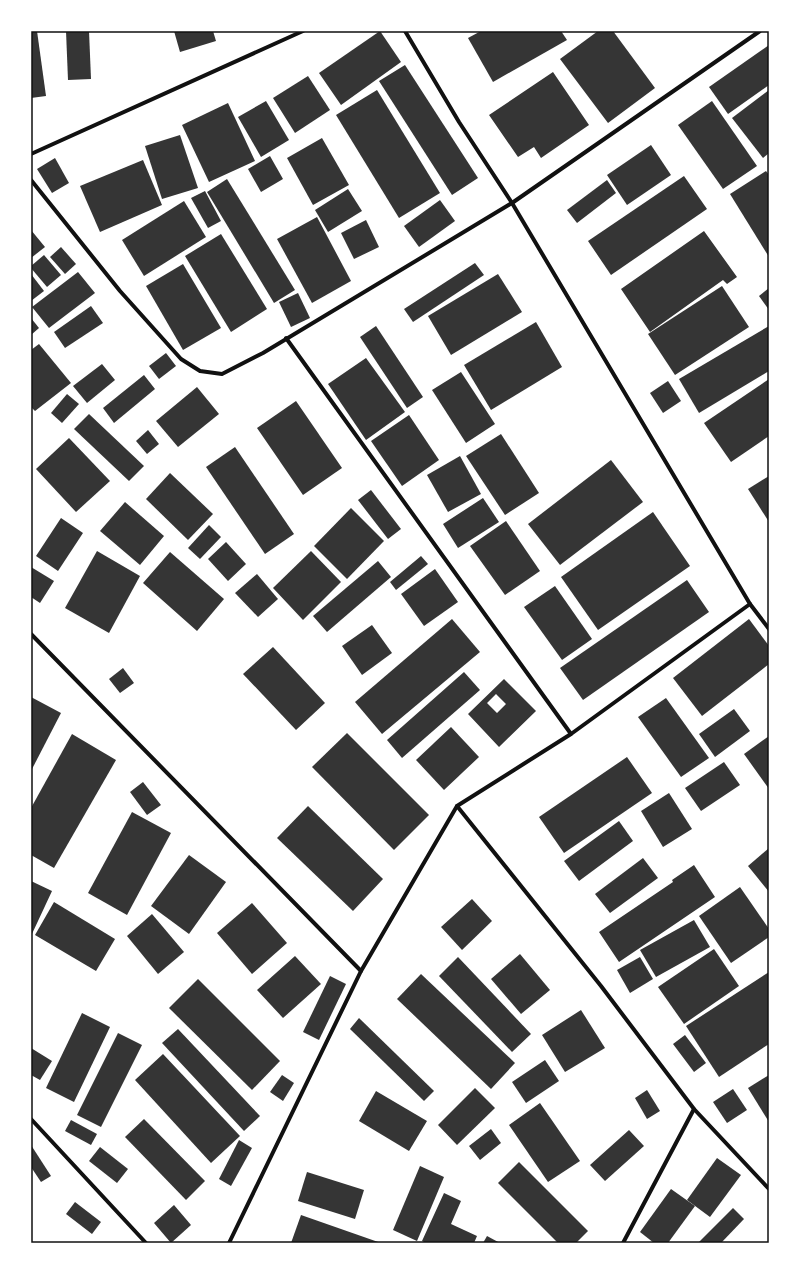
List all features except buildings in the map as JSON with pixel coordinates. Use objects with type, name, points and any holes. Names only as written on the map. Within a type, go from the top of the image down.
[{"type":"street","points":[[31,154],[303,31]]},
{"type":"street","points":[[405,31],[459,122],[512,203],[750,604],[769,629]]},
{"type":"street","points":[[31,180],[120,291],[181,359],[200,371],[222,374],[263,353],[512,203],[760,31]]},
{"type":"street","points":[[286,338],[571,734]]},
{"type":"street","points":[[229,1243],[361,971],[457,806],[571,734],[750,604]]},
{"type":"street","points":[[31,634],[361,971]]},
{"type":"street","points":[[457,806],[601,986],[694,1109],[769,1189]]},
{"type":"street","points":[[623,1243],[694,1109]]},
{"type":"street","points":[[31,1118],[146,1243]]}]
